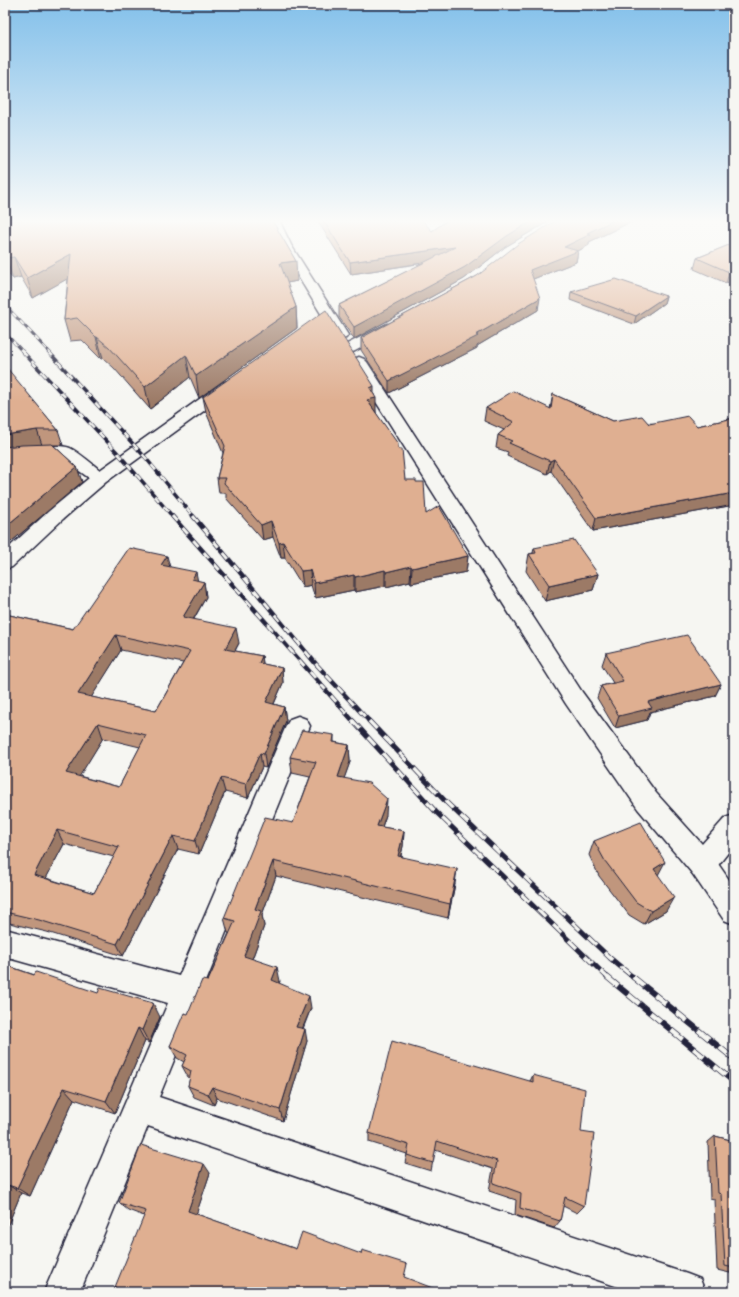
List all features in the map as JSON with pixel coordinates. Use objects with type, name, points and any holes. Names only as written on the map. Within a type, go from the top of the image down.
[{"type":"street","points":[[303,281],[322,319],[350,348],[574,698],[647,802],[702,864],[734,911]]},
{"type":"street","points":[[350,348],[397,323]]},
{"type":"street","points":[[5,562],[56,514],[100,478],[240,378]]},
{"type":"street","points":[[5,457],[28,453],[64,452],[100,478]]},
{"type":"street","points":[[62,1292],[298,726]]},
{"type":"street","points":[[702,864],[734,826]]},
{"type":"street","points":[[5,944],[187,993]]},
{"type":"street","points":[[140,1107],[687,1292]]},
{"type":"building","points":[[68,281],[286,281],[296,307],[196,376],[186,355],[145,387],[109,347],[96,337],[77,318],[64,320]]},
{"type":"building","points":[[388,281],[440,281],[354,327],[339,305]]},
{"type":"building","points":[[469,281],[534,281],[540,298],[476,335],[478,336],[389,381],[361,338]]},
{"type":"building","points":[[611,281],[620,281],[666,296],[636,316],[571,292]]},
{"type":"building","points":[[326,310],[374,386],[370,388],[376,398],[367,400],[398,444],[398,449],[402,449],[405,480],[424,482],[426,514],[439,506],[468,556],[412,568],[411,566],[386,572],[385,570],[355,577],[354,575],[314,583],[310,570],[301,571],[283,542],[279,543],[271,521],[261,525],[224,483],[226,478],[217,478],[225,446],[203,397]]},
{"type":"building","points":[[5,367],[58,430],[37,430],[5,435]]},
{"type":"building","points":[[513,391],[551,409],[553,394],[613,421],[642,416],[649,424],[688,416],[697,426],[734,418],[734,493],[596,518],[554,459],[550,461],[509,443],[512,441],[498,435],[514,422],[486,408]]},
{"type":"building","points":[[52,444],[77,467],[5,527],[5,447]]},
{"type":"building","points":[[574,540],[598,574],[549,585],[529,554],[536,553],[534,548]]},
{"type":"building","points":[[129,548],[167,556],[161,565],[196,572],[192,579],[204,582],[183,617],[236,628],[225,649],[262,656],[259,663],[282,668],[266,702],[284,707],[264,754],[260,753],[246,784],[221,778],[195,841],[173,836],[117,944],[39,920],[5,912],[5,614],[73,629]],"holes":[[[116,635],[190,651],[156,711],[78,694]],[[98,723],[146,735],[119,787],[66,773]],[[57,830],[119,847],[94,893],[34,875]]]},
{"type":"building","points":[[687,635],[721,684],[648,702],[652,708],[619,716],[601,686],[623,681],[606,653]]},
{"type":"building","points":[[302,730],[334,735],[333,742],[349,745],[338,777],[369,783],[387,799],[377,826],[404,831],[398,856],[457,869],[450,904],[273,861],[255,909],[261,911],[244,956],[277,967],[272,980],[309,996],[296,1027],[305,1029],[280,1110],[212,1087],[208,1094],[188,1086],[191,1071],[182,1066],[187,1055],[170,1046],[184,1013],[188,1014],[202,980],[208,981],[235,921],[224,918],[265,817],[293,823],[316,762],[290,757]]},
{"type":"building","points":[[641,822],[665,862],[654,869],[674,897],[651,911],[636,902],[605,861],[594,841]]},
{"type":"building","points":[[5,965],[34,975],[36,972],[98,993],[100,988],[153,1003],[142,1030],[138,1028],[106,1101],[64,1088],[17,1188],[8,1185],[5,1192],[5,1080],[9,1073],[5,1072]]},
{"type":"building","points":[[392,1041],[533,1082],[533,1075],[585,1089],[581,1132],[594,1134],[584,1206],[565,1197],[560,1221],[520,1208],[521,1193],[493,1183],[497,1161],[437,1141],[433,1163],[407,1155],[409,1145],[369,1133]]},
{"type":"building","points":[[715,1136],[734,1141],[734,1268],[725,1266],[721,1194],[718,1193]]},
{"type":"building","points":[[141,1145],[204,1164],[188,1211],[296,1249],[302,1232],[361,1254],[362,1250],[407,1264],[404,1277],[443,1292],[113,1292],[146,1211],[119,1203]]},
{"type":"railway","points":[[5,305],[49,352]]},
{"type":"railway","points":[[5,333],[23,352]]},
{"type":"railway","points":[[22,351],[116,451],[173,517]]},
{"type":"railway","points":[[48,351],[145,457],[194,517]]},
{"type":"railway","points":[[172,516],[354,722]]},
{"type":"railway","points":[[193,516],[316,664],[370,722]]},
{"type":"railway","points":[[353,721],[436,812],[608,978]]},
{"type":"railway","points":[[369,721],[447,803],[610,958],[634,978]]},
{"type":"railway","points":[[607,977],[734,1082]]},
{"type":"railway","points":[[633,977],[734,1059]]}]
